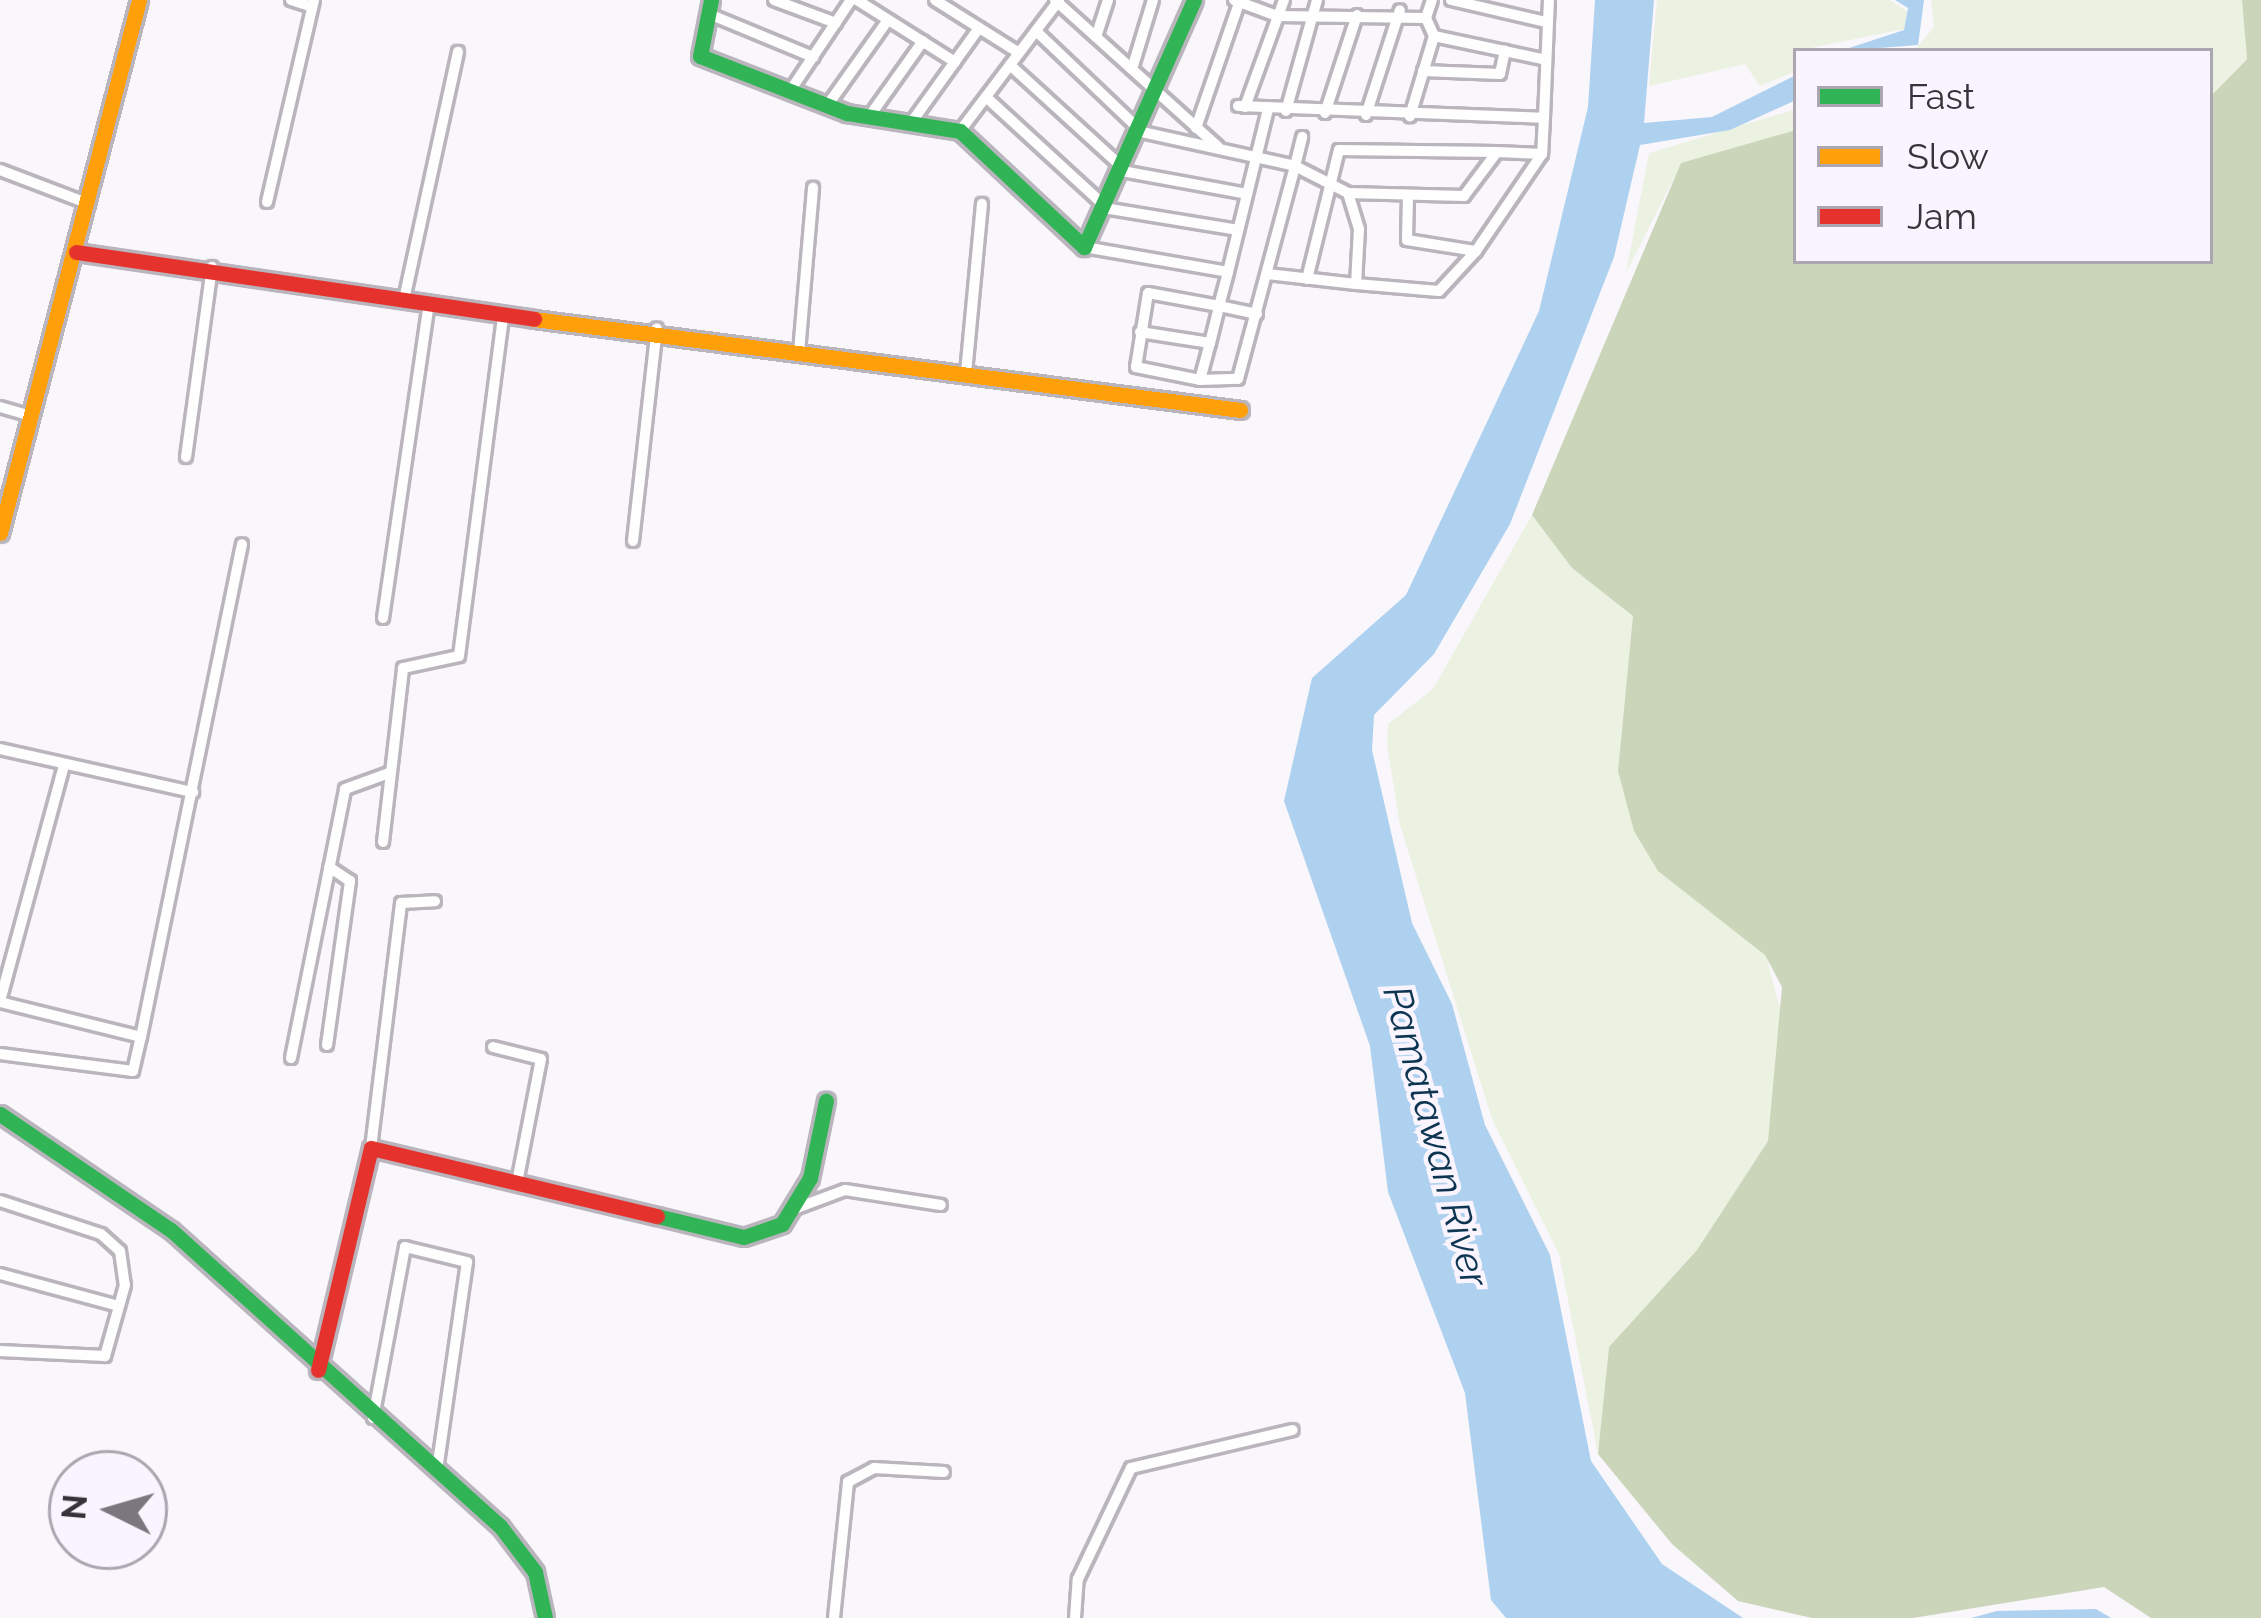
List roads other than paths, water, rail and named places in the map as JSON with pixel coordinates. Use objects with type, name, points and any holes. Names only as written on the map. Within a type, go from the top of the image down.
[{"type":"street","points":[[0,533],[139,0]]},
{"type":"street","points":[[267,202],[313,4],[291,0]]},
{"type":"street","points":[[773,0],[836,23]]},
{"type":"street","points":[[790,91],[854,0],[955,62]]},
{"type":"street","points":[[935,0],[1019,53]]},
{"type":"street","points":[[1096,37],[1108,0]]},
{"type":"street","points":[[1132,69],[1153,0]]},
{"type":"street","points":[[1084,247],[1160,95],[1194,0]]},
{"type":"street","points":[[1284,0],[1241,107],[1544,118]]},
{"type":"street","points":[[1286,110],[1318,15],[1317,0]]},
{"type":"street","points":[[1410,116],[1434,36],[1426,18],[1432,0]]},
{"type":"street","points":[[1451,0],[1546,22]]},
{"type":"street","points":[[1268,274],[1439,291],[1476,251],[1542,154],[1542,59],[1549,0]]},
{"type":"street","points":[[960,131],[1058,1],[1218,147]]},
{"type":"street","points":[[1196,128],[1238,1],[1277,16],[1400,10],[1426,18]]},
{"type":"street","points":[[813,57],[710,7],[700,56],[827,106],[960,131],[1084,247],[1228,272]]},
{"type":"street","points":[[1366,115],[1400,10]]},
{"type":"street","points":[[1325,113],[1357,15]]},
{"type":"street","points":[[827,106],[888,20]]},
{"type":"street","points":[[911,123],[979,28]]},
{"type":"street","points":[[1036,31],[1142,132],[1295,166],[1330,188],[1348,193],[1464,196],[1497,152]]},
{"type":"street","points":[[1434,36],[1542,59]]},
{"type":"street","points":[[869,117],[923,41]]},
{"type":"street","points":[[1423,71],[1500,74],[1505,51]]},
{"type":"street","points":[[404,295],[458,52]]},
{"type":"street","points":[[1010,64],[1123,170],[1247,194]]},
{"type":"street","points":[[986,97],[1104,207],[1238,230]]},
{"type":"street","points":[[1200,380],[1268,109]]},
{"type":"street","points":[[1257,314],[1148,293],[1139,371],[1200,380],[1238,379],[1257,314],[1268,274],[1302,136]]},
{"type":"street","points":[[1307,279],[1342,148],[1542,154]]},
{"type":"street","points":[[0,170],[88,204]]},
{"type":"street","points":[[799,352],[813,188]]},
{"type":"street","points":[[1348,193],[1359,229],[1356,284]]},
{"type":"street","points":[[1408,195],[1407,241],[1476,251]]},
{"type":"street","points":[[966,376],[982,204]]},
{"type":"street","points":[[76,252],[404,295],[503,319],[657,328],[966,376],[1240,410]]},
{"type":"street","points":[[186,457],[212,267]]},
{"type":"street","points":[[383,618],[429,302]]},
{"type":"street","points":[[383,842],[403,668],[459,656],[503,319]]},
{"type":"street","points":[[633,541],[657,328]]},
{"type":"street","points":[[1140,332],[1210,343]]},
{"type":"street","points":[[0,407],[31,416]]},
{"type":"street","points":[[0,1054],[133,1071],[242,544]]},
{"type":"street","points":[[0,749],[194,792]]},
{"type":"street","points":[[64,765],[0,1002],[142,1037]]},
{"type":"street","points":[[291,1058],[345,789],[389,773]]},
{"type":"street","points":[[327,1046],[350,881],[329,867]]},
{"type":"street","points":[[318,1370],[370,1148],[401,904],[435,901]]},
{"type":"street","points":[[493,1047],[542,1059],[517,1183]]},
{"type":"street","points":[[370,1148],[744,1237],[773,1233],[791,1210],[826,1101]]},
{"type":"street","points":[[0,1114],[171,1230],[373,1421],[436,1474],[535,1572],[545,1618]]},
{"type":"street","points":[[791,1210],[845,1190],[940,1205]]},
{"type":"street","points":[[0,1201],[48,1211],[121,1251],[119,1306],[105,1356],[0,1351]]},
{"type":"street","points":[[373,1421],[405,1247],[467,1262],[436,1474]]},
{"type":"street","points":[[0,1274],[119,1306]]},
{"type":"street","points":[[1075,1618],[1078,1579],[1131,1468],[1213,1441],[1293,1430]]},
{"type":"street","points":[[833,1618],[848,1481],[874,1468],[944,1472]]},
{"type":"water","name":"Pamatawan River","points":[[1595,0],[1654,0],[1644,123],[1712,117],[1793,76],[1793,101],[1730,130],[1640,145],[1614,257],[1510,524],[1434,654],[1374,715],[1372,750],[1412,923],[1452,1004],[1485,1125],[1550,1255],[1591,1461],[1662,1564],[1743,1618],[1506,1618],[1491,1600],[1465,1393],[1388,1192],[1370,1046],[1284,801],[1312,678],[1406,595],[1539,311],[1588,107]]},
{"type":"water","points":[[1895,0],[1924,0],[1918,45],[1849,48],[1904,30],[1908,8]]},
{"type":"water","points":[[2096,1609],[2111,1618],[1971,1618],[1997,1611]]}]
